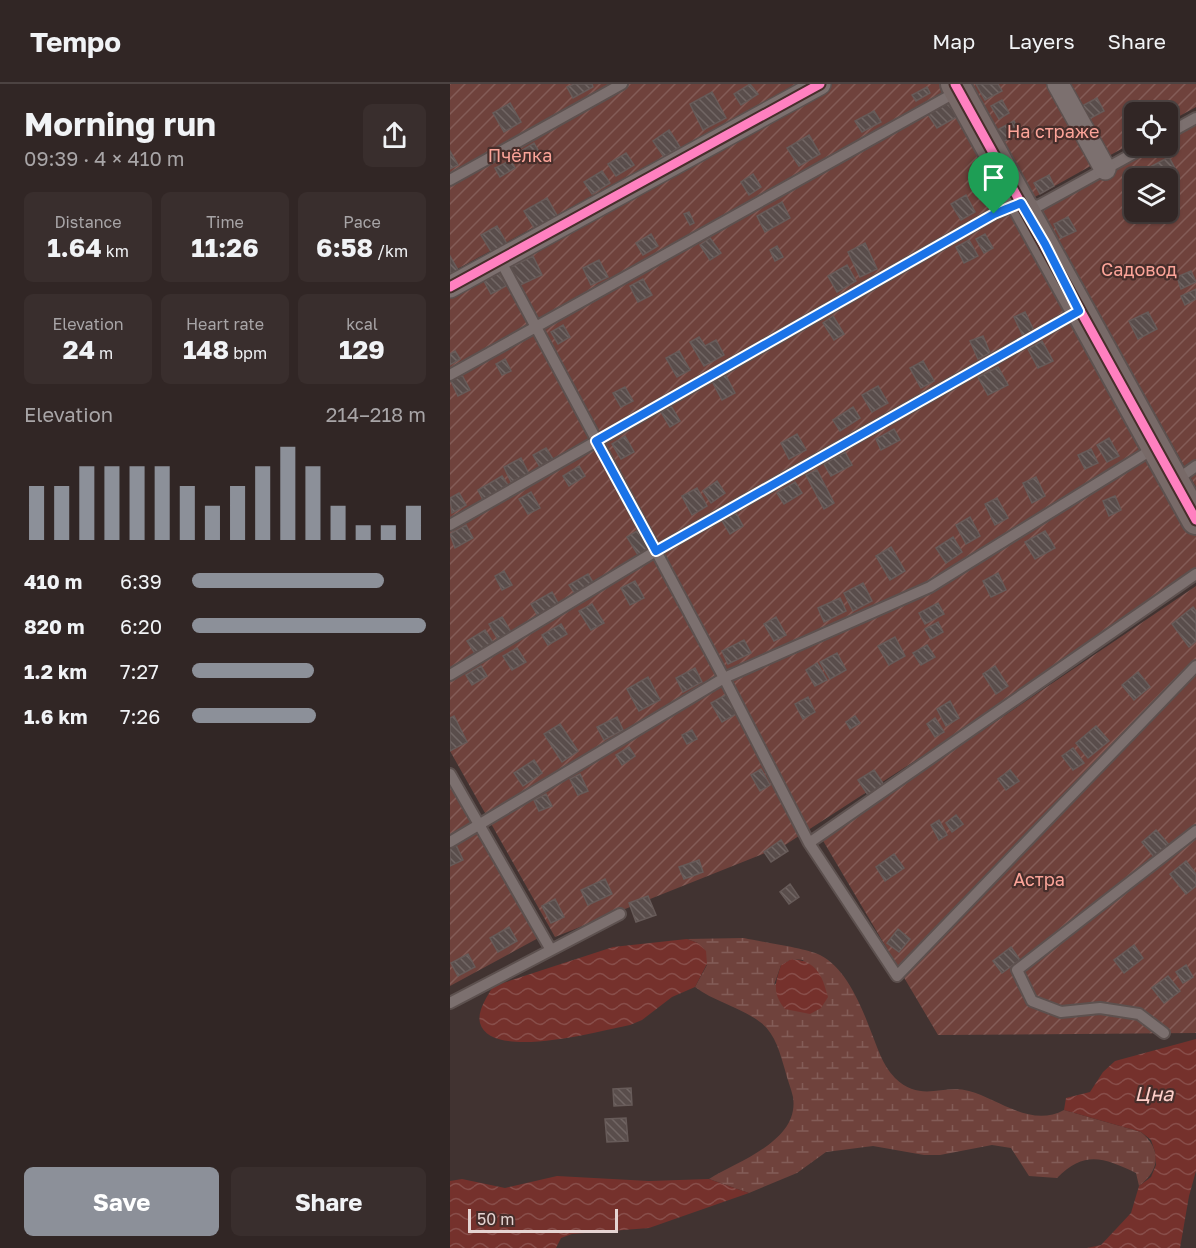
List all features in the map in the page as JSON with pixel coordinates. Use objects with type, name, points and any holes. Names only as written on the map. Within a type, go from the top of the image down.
[{"type":"street","points":[[450,287],[499,258],[820,84]]},
{"type":"street","points":[[1058,84],[1105,168]]},
{"type":"street","points":[[957,87],[1045,244],[1079,311],[1156,446],[1185,474],[1196,520]]},
{"type":"lane","points":[[450,180],[622,84]]},
{"type":"lane","points":[[450,375],[957,87]]},
{"type":"lane","points":[[1178,128],[1196,118]]},
{"type":"lane","points":[[450,525],[984,219],[1021,203],[1038,206],[1128,156]]},
{"type":"lane","points":[[499,258],[724,678],[809,843],[897,976],[1196,666]]},
{"type":"lane","points":[[450,675],[656,551],[1079,311]]},
{"type":"lane","points":[[450,842],[724,678],[930,587],[1156,446]]},
{"type":"lane","points":[[809,843],[1196,574]]},
{"type":"lane","points":[[450,774],[551,950]]},
{"type":"lane","points":[[1164,1033],[1138,1014],[1100,1008],[1061,1012],[1032,1001],[1017,970],[1196,831]]},
{"type":"lane","points":[[450,1002],[620,914]]},
{"type":"green space","name":"Пчёлка","points":[[450,84],[798,84],[450,273]]},
{"type":"green space","points":[[820,84],[953,84],[1196,526],[1196,579],[785,845],[555,937],[450,751],[450,293]]},
{"type":"green space","name":"На страже","points":[[972,84],[1196,84],[1196,107],[1178,117],[1178,102],[1124,102],[1124,148],[1033,198]]},
{"type":"green space","name":"Садовод","points":[[1196,120],[1196,487],[1040,208],[1133,156],[1178,156],[1178,131]]},
{"type":"green space","name":"Астра","points":[[1196,586],[1196,1033],[938,1035],[822,839]]},
{"type":"green space","points":[[450,774],[542,936],[450,986]]},
{"type":"green space","points":[[744,938],[820,955],[837,968],[851,987],[883,1061],[890,1073],[905,1085],[914,1090],[923,1091],[959,1089],[1027,1114],[1052,1115],[1064,1110],[1141,1132],[1148,1139],[1155,1153],[1154,1167],[1139,1186],[1136,1173],[1095,1159],[1077,1163],[1057,1178],[1029,1176],[1011,1148],[992,1145],[940,1155],[924,1155],[873,1146],[826,1152],[797,1173],[749,1193],[709,1179],[750,1157],[777,1138],[787,1126],[793,1112],[793,1097],[779,1050],[765,1027],[744,1012],[695,987],[707,965],[698,943],[687,939]],"holes":[[[791,959],[804,960],[774,985],[781,965]]]},
{"type":"water","points":[[687,939],[698,943],[706,951],[707,964],[695,987],[672,997],[642,1020],[630,1025],[574,1037],[525,1042],[504,1040],[488,1034],[480,1023],[481,1009],[492,988],[503,983],[613,947]]},
{"type":"water","points":[[791,959],[813,966],[821,976],[828,997],[821,1008],[810,1014],[785,1009],[776,993],[781,965]]},
{"type":"water","name":"Цна","points":[[1196,1039],[1196,1171],[1180,1248],[1087,1248],[1101,1245],[1131,1213],[1139,1186],[1151,1177],[1156,1165],[1155,1152],[1151,1140],[1141,1132],[1064,1110],[1066,1098],[1090,1092],[1103,1072],[1115,1061]]},
{"type":"water","points":[[557,1176],[649,1181],[709,1179],[749,1193],[649,1228],[572,1234],[561,1238],[556,1248],[450,1248],[450,1181],[462,1179],[505,1188]]},
{"type":"building","points":[[574,84],[592,84],[593,87],[573,98],[567,87]]},
{"type":"building","points":[[750,84],[758,94],[741,105],[734,94]]},
{"type":"building","points":[[976,84],[998,84],[1002,91],[985,100]]},
{"type":"building","points":[[927,87],[930,93],[916,101],[912,95]]},
{"type":"building","points":[[712,92],[726,118],[703,130],[690,104]]},
{"type":"building","points":[[1097,98],[1104,111],[1087,120],[1080,107]]},
{"type":"building","points":[[950,99],[960,115],[937,128],[927,113]]},
{"type":"building","points":[[1002,100],[1009,113],[999,119],[991,106]]},
{"type":"building","points":[[510,103],[521,122],[504,132],[493,113]]},
{"type":"building","points":[[874,111],[881,122],[862,132],[855,121]]},
{"type":"building","points":[[1014,121],[1020,133],[1003,142],[997,130]]},
{"type":"building","points":[[669,130],[680,147],[664,157],[653,141]]},
{"type":"building","points":[[809,135],[820,154],[799,166],[787,148]]},
{"type":"building","points":[[534,143],[538,150],[525,159],[521,151]]},
{"type":"building","points":[[450,151],[458,165],[450,169]]},
{"type":"building","points":[[626,153],[634,165],[616,176],[608,164]]},
{"type":"building","points":[[1169,157],[1175,168],[1148,168]]},
{"type":"building","points":[[511,160],[515,168],[500,177],[495,168]]},
{"type":"building","points":[[602,171],[610,183],[592,194],[584,182]]},
{"type":"building","points":[[753,174],[761,187],[749,195],[741,182]]},
{"type":"building","points":[[1049,175],[1054,186],[1040,194],[1034,183]]},
{"type":"building","points":[[966,195],[975,212],[961,220],[951,204]]},
{"type":"building","points":[[547,198],[558,217],[536,231],[524,211]]},
{"type":"building","points":[[782,202],[790,218],[765,232],[757,216]]},
{"type":"building","points":[[689,212],[694,223],[690,225],[684,214]]},
{"type":"building","points":[[1068,217],[1076,231],[1061,238],[1054,224]]},
{"type":"building","points":[[497,226],[507,244],[492,253],[481,235]]},
{"type":"building","points":[[651,234],[658,246],[643,255],[636,243]]},
{"type":"building","points":[[985,234],[993,248],[984,253],[976,239]]},
{"type":"building","points":[[710,238],[721,253],[710,260],[700,245]]},
{"type":"building","points":[[969,240],[978,256],[964,263],[956,247]]},
{"type":"building","points":[[865,243],[877,269],[860,277],[848,252]]},
{"type":"building","points":[[777,246],[783,257],[775,261],[770,250]]},
{"type":"building","points":[[450,256],[458,270],[450,274]]},
{"type":"building","points":[[533,256],[542,275],[518,286],[509,268]]},
{"type":"building","points":[[599,260],[608,277],[591,285],[583,268]]},
{"type":"building","points":[[847,265],[856,281],[837,292],[828,276]]},
{"type":"building","points":[[1191,271],[1196,282],[1181,289],[1177,277]]},
{"type":"building","points":[[499,273],[506,286],[491,294],[484,281]]},
{"type":"building","points":[[643,279],[652,295],[638,302],[630,286]]},
{"type":"building","points":[[1196,289],[1196,299],[1185,305],[1181,296]]},
{"type":"building","points":[[1025,312],[1034,331],[1023,336],[1014,317]]},
{"type":"building","points":[[1148,312],[1157,329],[1138,339],[1129,321]]},
{"type":"building","points":[[833,316],[844,334],[834,340],[823,323]]},
{"type":"building","points":[[563,325],[570,337],[558,344],[551,332]]},
{"type":"building","points":[[983,336],[990,353],[978,359],[970,341]]},
{"type":"building","points":[[699,337],[705,346],[716,340],[724,355],[704,366],[690,342]]},
{"type":"building","points":[[1042,341],[1053,361],[1038,368],[1028,349]]},
{"type":"building","points":[[455,351],[460,359],[450,365],[450,354]]},
{"type":"building","points":[[679,351],[690,370],[677,377],[666,358]]},
{"type":"building","points":[[505,359],[511,371],[502,375],[496,364]]},
{"type":"building","points":[[923,361],[934,381],[921,388],[910,368]]},
{"type":"building","points":[[998,367],[1008,385],[988,395],[978,377]]},
{"type":"building","points":[[725,374],[735,393],[722,400],[712,381]]},
{"type":"building","points":[[462,375],[470,390],[458,396],[451,381]]},
{"type":"building","points":[[878,386],[888,403],[872,412],[862,395]]},
{"type":"building","points":[[625,387],[633,401],[621,407],[613,393]]},
{"type":"building","points":[[671,406],[680,421],[670,427],[661,412]]},
{"type":"building","points":[[853,407],[860,418],[840,431],[833,420]]},
{"type":"building","points":[[894,429],[900,440],[881,450],[876,439]]},
{"type":"building","points":[[797,434],[806,450],[789,459],[781,443]]},
{"type":"building","points":[[625,436],[634,452],[621,459],[612,444]]},
{"type":"building","points":[[1109,438],[1119,456],[1107,462],[1097,445]]},
{"type":"building","points":[[546,448],[553,459],[540,467],[533,455]]},
{"type":"building","points":[[1091,449],[1098,463],[1085,469],[1078,455]]},
{"type":"building","points":[[845,452],[852,465],[831,476],[824,464]]},
{"type":"building","points":[[521,458],[529,474],[511,482],[504,467]]},
{"type":"building","points":[[579,466],[585,476],[569,486],[563,476]]},
{"type":"building","points":[[817,470],[834,503],[824,509],[806,475]]},
{"type":"building","points":[[502,476],[508,485],[483,500],[478,490]]},
{"type":"building","points":[[1036,477],[1045,496],[1032,503],[1023,483]]},
{"type":"building","points":[[717,481],[725,493],[711,503],[703,491]]},
{"type":"building","points":[[795,482],[802,493],[784,504],[777,493]]},
{"type":"building","points":[[697,488],[707,506],[692,515],[682,496]]},
{"type":"building","points":[[531,492],[540,508],[528,514],[519,499]]},
{"type":"building","points":[[459,493],[466,505],[452,513],[450,498]]},
{"type":"building","points":[[1115,496],[1121,510],[1109,516],[1103,501]]},
{"type":"building","points":[[997,498],[1008,518],[995,525],[985,504]]},
{"type":"building","points":[[735,511],[743,526],[730,534],[721,519]]},
{"type":"building","points":[[970,517],[980,536],[966,544],[956,525]]},
{"type":"building","points":[[466,525],[473,538],[455,548],[450,534]]},
{"type":"building","points":[[640,529],[651,547],[638,555],[627,537]]},
{"type":"building","points":[[1045,531],[1055,548],[1035,559],[1025,542]]},
{"type":"building","points":[[953,537],[962,552],[946,563],[936,548]]},
{"type":"building","points":[[891,547],[905,571],[890,580],[876,556]]},
{"type":"building","points":[[504,571],[512,585],[502,590],[495,576]]},
{"type":"building","points":[[998,573],[1006,590],[991,597],[983,581]]},
{"type":"building","points":[[588,574],[594,584],[576,595],[569,585]]},
{"type":"building","points":[[635,581],[644,598],[630,605],[621,588]]},
{"type":"building","points":[[863,583],[872,601],[853,611],[844,593]]},
{"type":"building","points":[[552,592],[559,605],[538,616],[531,604]]},
{"type":"building","points":[[840,598],[846,611],[824,622],[818,608]]},
{"type":"building","points":[[938,603],[944,614],[925,624],[919,613]]},
{"type":"building","points":[[592,604],[604,623],[591,630],[579,611]]},
{"type":"building","points":[[1193,607],[1196,611],[1196,641],[1189,647],[1172,624]]},
{"type":"building","points":[[502,617],[512,634],[499,641],[489,624]]},
{"type":"building","points":[[776,617],[786,635],[774,641],[764,624]]},
{"type":"building","points":[[938,622],[943,632],[931,639],[925,629]]},
{"type":"building","points":[[561,624],[567,634],[548,645],[542,635]]},
{"type":"building","points":[[485,630],[494,644],[476,655],[467,641]]},
{"type":"building","points":[[895,637],[905,656],[889,665],[878,646]]},
{"type":"building","points":[[744,640],[751,653],[728,664],[722,651]]},
{"type":"building","points":[[927,645],[935,657],[921,665],[913,653]]},
{"type":"building","points":[[517,648],[526,662],[512,670],[503,656]]},
{"type":"building","points":[[837,653],[846,670],[830,679],[820,662]]},
{"type":"building","points":[[817,663],[827,680],[815,686],[806,670]]},
{"type":"building","points":[[481,666],[487,676],[472,685],[466,675]]},
{"type":"building","points":[[995,666],[1008,686],[996,694],[983,674]]},
{"type":"building","points":[[695,668],[702,682],[683,692],[676,678]]},
{"type":"building","points":[[1138,672],[1150,687],[1134,700],[1122,685]]},
{"type":"building","points":[[648,677],[660,700],[639,711],[627,689]]},
{"type":"building","points":[[727,694],[738,713],[722,722],[711,703]]},
{"type":"building","points":[[808,697],[815,712],[803,719],[795,704]]},
{"type":"building","points":[[950,701],[959,718],[946,726],[937,709]]},
{"type":"building","points":[[454,716],[467,742],[450,751],[450,718]]},
{"type":"building","points":[[855,716],[860,723],[850,729],[846,722]]},
{"type":"building","points":[[617,717],[623,730],[604,740],[597,727]]},
{"type":"building","points":[[935,718],[944,732],[935,737],[927,724]]},
{"type":"building","points":[[560,724],[578,751],[562,762],[544,734]]},
{"type":"building","points":[[1096,726],[1109,741],[1088,758],[1076,743]]},
{"type":"building","points":[[692,730],[697,739],[687,744],[682,735]]},
{"type":"building","points":[[629,747],[635,756],[622,765],[616,755]]},
{"type":"building","points":[[1073,748],[1084,763],[1073,770],[1062,756]]},
{"type":"building","points":[[534,760],[542,773],[523,786],[514,773]]},
{"type":"building","points":[[761,769],[770,785],[760,791],[751,775]]},
{"type":"building","points":[[874,770],[884,785],[868,795],[858,780]]},
{"type":"building","points":[[1010,770],[1019,781],[1006,790],[998,779]]},
{"type":"building","points":[[580,774],[588,791],[578,795],[570,779]]},
{"type":"building","points":[[546,794],[552,806],[539,811],[534,800]]},
{"type":"building","points":[[956,815],[963,824],[952,832],[946,823]]},
{"type":"building","points":[[939,820],[947,835],[939,840],[931,825]]},
{"type":"building","points":[[1156,830],[1170,846],[1155,858],[1142,842]]},
{"type":"building","points":[[781,840],[788,851],[771,862],[764,852]]},
{"type":"building","points":[[455,843],[463,860],[450,866],[450,845]]},
{"type":"building","points":[[894,854],[904,868],[885,881],[876,867]]},
{"type":"building","points":[[699,860],[703,872],[684,879],[679,867]]},
{"type":"building","points":[[1186,861],[1196,874],[1196,886],[1186,894],[1170,874]]},
{"type":"building","points":[[605,879],[612,894],[588,905],[581,890]]},
{"type":"building","points":[[790,884],[799,897],[789,904],[780,892]]},
{"type":"building","points":[[648,896],[656,915],[636,922],[629,903]]},
{"type":"building","points":[[555,899],[564,917],[551,923],[542,906]]},
{"type":"building","points":[[509,927],[517,941],[498,952],[490,938]]},
{"type":"building","points":[[898,929],[910,939],[899,952],[887,943]]},
{"type":"building","points":[[1134,945],[1143,958],[1124,973],[1114,960]]},
{"type":"building","points":[[1011,947],[1020,960],[1002,973],[993,961]]},
{"type":"building","points":[[468,954],[475,967],[458,976],[451,963]]},
{"type":"building","points":[[1186,965],[1193,977],[1183,983],[1176,972]]},
{"type":"building","points":[[1168,976],[1180,991],[1164,1003],[1152,988]]},
{"type":"building","points":[[631,1088],[632,1105],[614,1106],[613,1089]]},
{"type":"building","points":[[626,1118],[628,1141],[607,1142],[605,1119]]},
{"type":"cycle path","points":[[450,287],[820,84]]},
{"type":"cycle path","points":[[955,84],[1196,520]]},
{"type":"route","points":[[1021,203],[1079,311],[656,551],[596,441],[994,214],[1021,203]]}]
